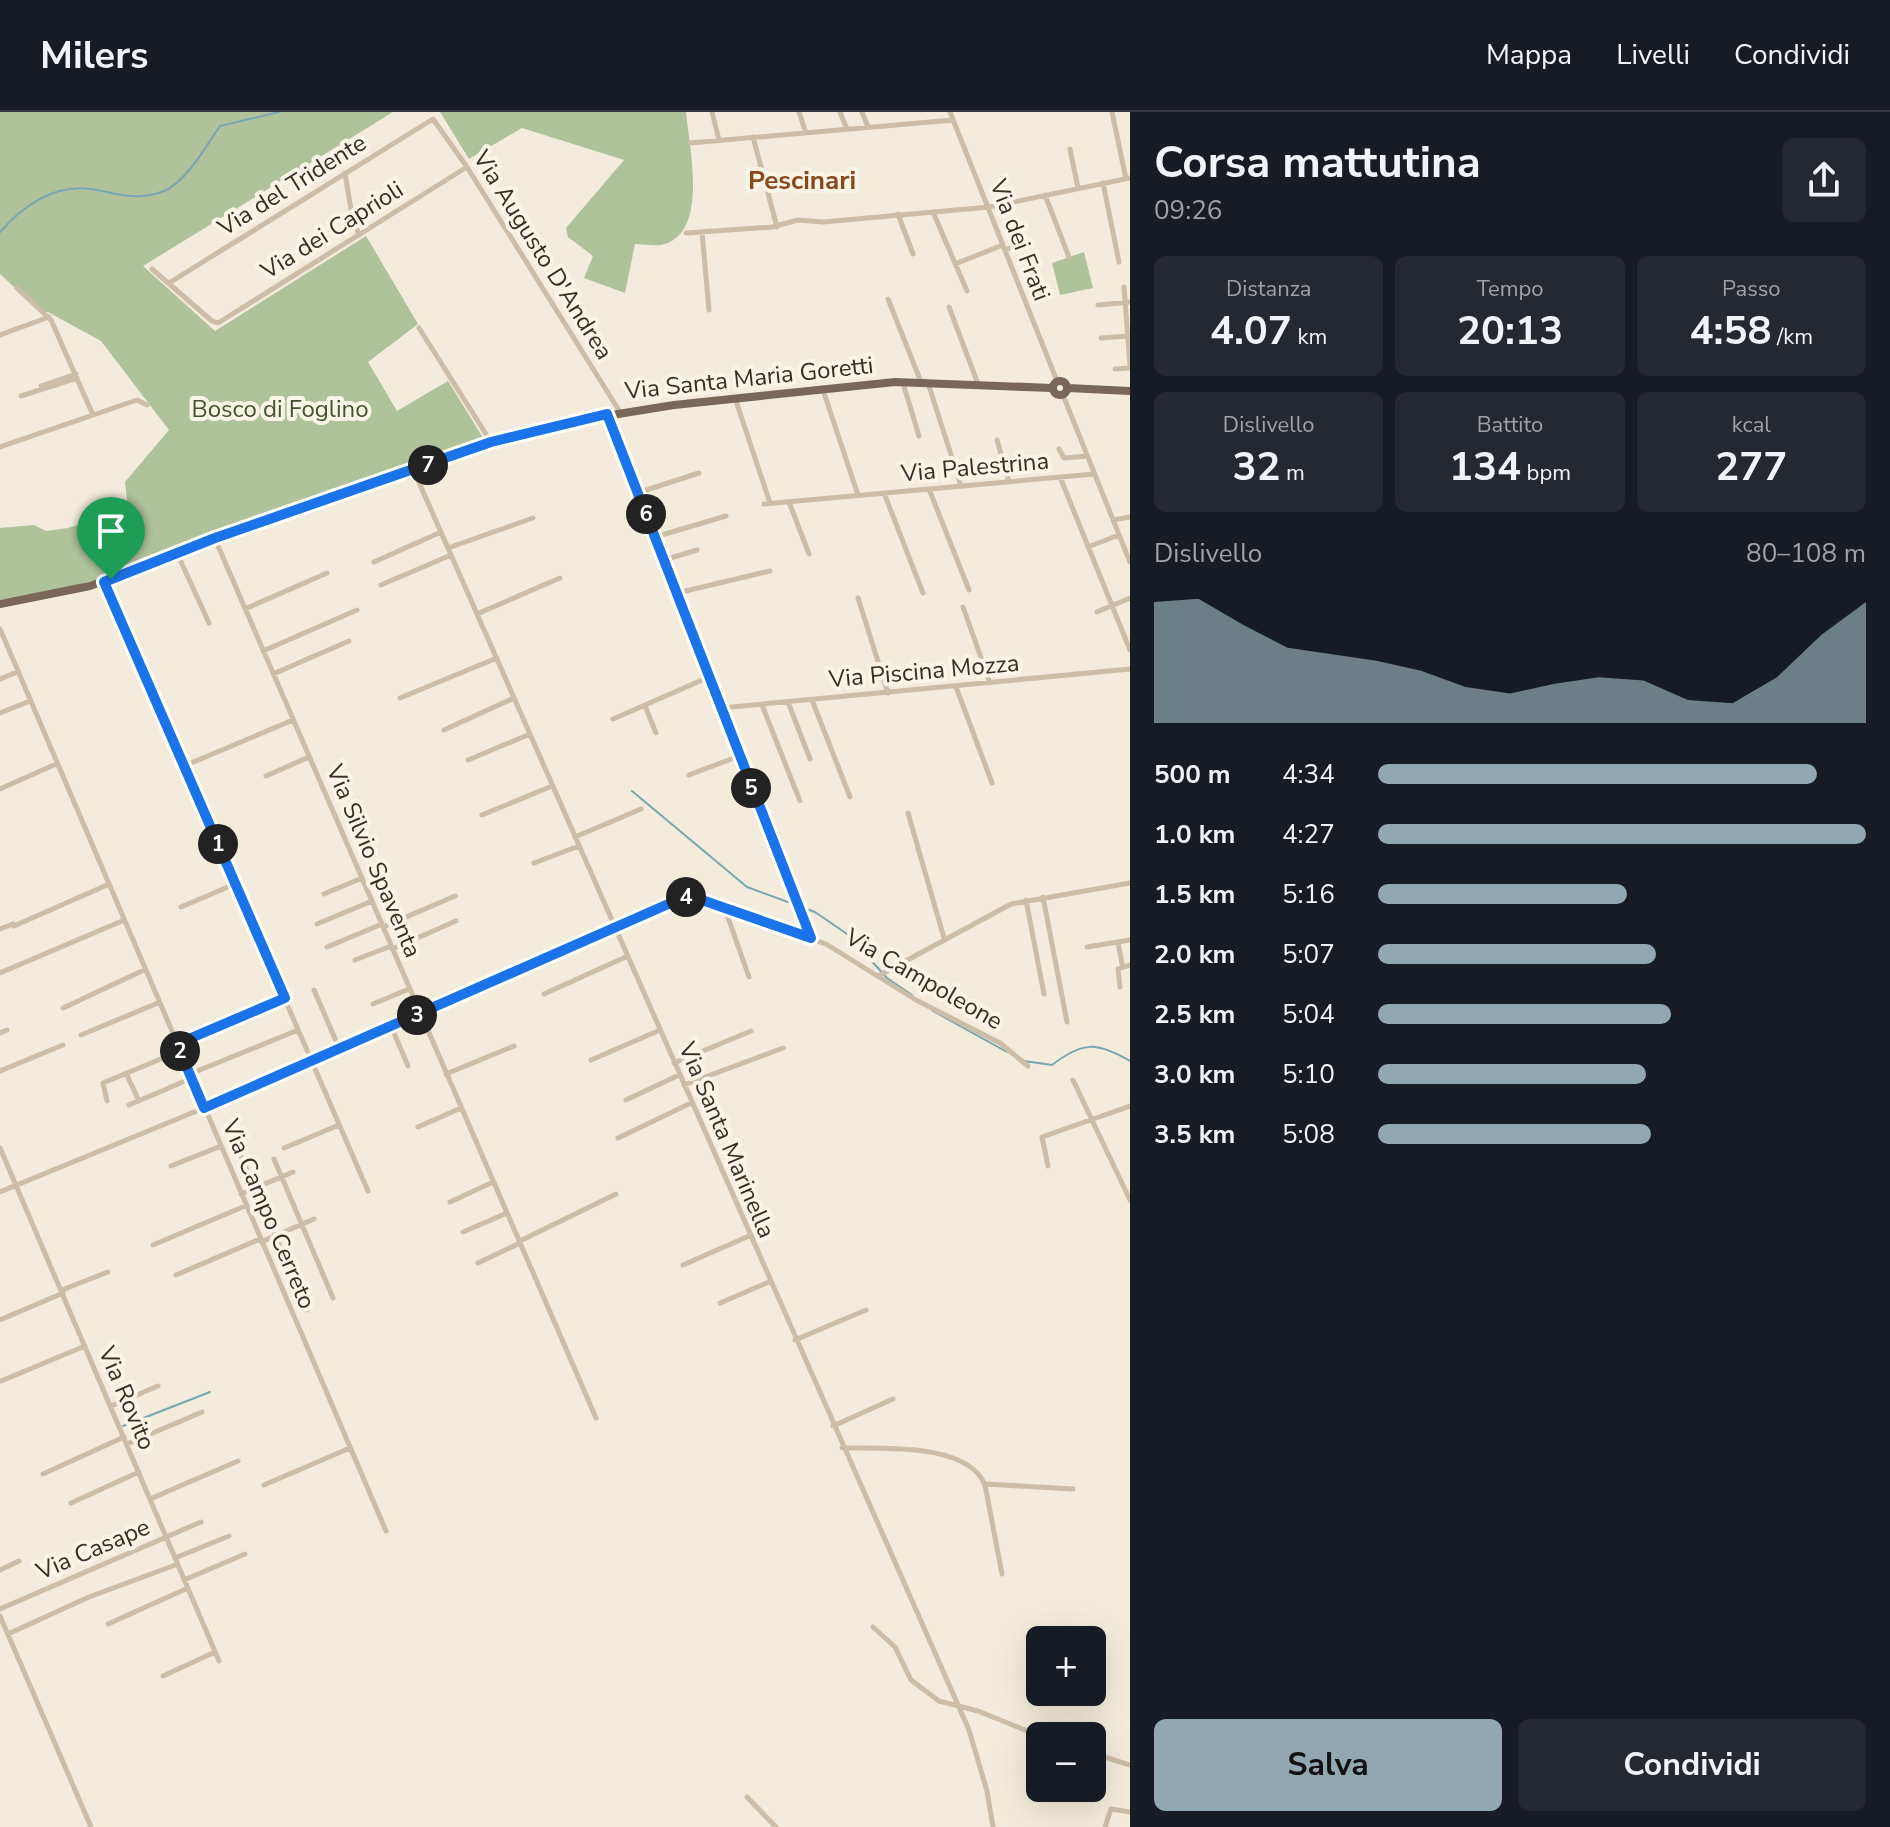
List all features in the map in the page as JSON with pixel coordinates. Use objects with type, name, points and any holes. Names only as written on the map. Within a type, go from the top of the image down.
[{"type":"main road","name":"Via Santa Maria Goretti","points":[[0,604],[54,596],[104,582],[215,538],[491,442],[607,414],[902,382],[1054,384]]},
{"type":"main road","points":[[1054,384],[1065,392],[1130,391]]},
{"type":"street","points":[[712,112],[719,140]]},
{"type":"street","points":[[799,112],[806,133]]},
{"type":"street","points":[[840,112],[847,129]]},
{"type":"street","points":[[862,112],[868,127]]},
{"type":"street","name":"Via dei Frati","points":[[950,112],[989,207],[1054,384]]},
{"type":"street","points":[[686,233],[777,227],[795,221],[823,222],[989,207],[1128,178],[1112,112]]},
{"type":"street","name":"Via Augusto D'Andrea","points":[[434,119],[620,412]]},
{"type":"street","name":"Via del Tridente","points":[[169,283],[434,119]]},
{"type":"street","points":[[690,143],[953,120]]},
{"type":"street","points":[[753,137],[777,227]]},
{"type":"street","points":[[1070,149],[1078,188]]},
{"type":"street","name":"Via dei Caprioli","points":[[169,283],[216,323],[467,167]]},
{"type":"street","points":[[345,173],[359,235]]},
{"type":"street","points":[[1103,183],[1119,262]]},
{"type":"street","points":[[1045,195],[1069,257]]},
{"type":"street","points":[[933,212],[967,291]]},
{"type":"street","points":[[898,214],[913,254]]},
{"type":"street","points":[[702,232],[709,310]]},
{"type":"street","points":[[955,264],[1022,243]]},
{"type":"street","points":[[152,269],[169,283]]},
{"type":"street","points":[[1115,369],[1130,367],[1128,302],[1124,287]]},
{"type":"street","points":[[17,288],[49,317],[93,415]]},
{"type":"street","points":[[888,299],[924,382],[961,486]]},
{"type":"street","points":[[1098,305],[1128,302]]},
{"type":"street","points":[[949,307],[978,384]]},
{"type":"street","points":[[0,335],[49,317]]},
{"type":"street","points":[[419,328],[491,442]]},
{"type":"street","points":[[1101,338],[1129,336]]},
{"type":"street","points":[[33,389],[76,376]]},
{"type":"street","points":[[21,396],[76,376]]},
{"type":"street","points":[[902,382],[919,436]]},
{"type":"street","points":[[822,389],[858,495]]},
{"type":"street","points":[[1065,392],[1094,474],[1119,535],[1127,546],[1130,562]]},
{"type":"street","name":"Via Palestrina","points":[[735,398],[767,504],[1094,474]]},
{"type":"street","points":[[0,447],[138,399],[147,405]]},
{"type":"street","points":[[607,414],[811,938]]},
{"type":"street","points":[[997,440],[1009,482]]},
{"type":"street","points":[[1059,449],[1064,458],[1087,456]]},
{"type":"street","name":"Via Santa Marinella","points":[[414,471],[958,1708],[978,1757],[993,1827]]},
{"type":"street","points":[[637,493],[699,473]]},
{"type":"street","points":[[1060,477],[1130,650]]},
{"type":"street","points":[[929,489],[969,590]]},
{"type":"street","points":[[884,493],[923,593]]},
{"type":"street","points":[[789,502],[809,554]]},
{"type":"street","points":[[655,537],[726,516]]},
{"type":"street","points":[[1113,520],[1130,517]]},
{"type":"street","points":[[381,585],[533,518]]},
{"type":"street","points":[[374,562],[441,532]]},
{"type":"street","points":[[1088,547],[1119,535]]},
{"type":"street","name":"Via Silvio Spaventa","points":[[215,538],[596,1418]]},
{"type":"street","points":[[664,560],[697,550]]},
{"type":"street","points":[[177,553],[209,623]]},
{"type":"street","points":[[677,593],[770,571]]},
{"type":"street","points":[[245,609],[327,573]]},
{"type":"street","points":[[477,614],[560,578]]},
{"type":"street","points":[[104,582],[368,1191]]},
{"type":"street","points":[[858,598],[888,693]]},
{"type":"street","points":[[1097,612],[1130,598]]},
{"type":"street","points":[[963,607],[990,683]]},
{"type":"street","points":[[263,651],[357,610]]},
{"type":"street","name":"Via Campo Cerreto","points":[[0,629],[122,921],[386,1531]]},
{"type":"street","points":[[273,674],[349,641]]},
{"type":"street","points":[[0,649],[7,646]]},
{"type":"street","points":[[400,698],[497,658]]},
{"type":"street","name":"Via Piscina Mozza","points":[[721,708],[1130,669]]},
{"type":"street","points":[[0,679],[18,672]]},
{"type":"street","points":[[613,719],[709,677]]},
{"type":"street","points":[[956,686],[992,783]]},
{"type":"street","points":[[444,730],[514,698]]},
{"type":"street","points":[[812,700],[850,797]]},
{"type":"street","points":[[0,713],[30,701]]},
{"type":"street","points":[[788,702],[810,759]]},
{"type":"street","points":[[762,704],[800,801]]},
{"type":"street","points":[[645,706],[656,733]]},
{"type":"street","points":[[184,766],[293,720]]},
{"type":"street","points":[[468,760],[530,734]]},
{"type":"street","points":[[689,775],[739,756]]},
{"type":"street","points":[[266,776],[309,757]]},
{"type":"street","points":[[0,789],[56,764]]},
{"type":"street","points":[[482,815],[552,786]]},
{"type":"street","points":[[575,837],[641,809]]},
{"type":"street","points":[[908,813],[944,938]]},
{"type":"street","points":[[534,863],[579,846]]},
{"type":"street","points":[[324,894],[362,878]]},
{"type":"street","points":[[878,976],[1005,907],[1026,900],[1130,883]]},
{"type":"street","points":[[181,907],[235,884]]},
{"type":"street","points":[[0,929],[107,885]]},
{"type":"street","points":[[327,947],[455,896]]},
{"type":"street","name":"Via Campoleone","points":[[0,1192],[204,1108],[685,897],[811,938],[1016,1056],[1028,1066]]},
{"type":"street","points":[[1043,897],[1067,1022]]},
{"type":"street","points":[[1026,900],[1044,994]]},
{"type":"street","points":[[317,924],[372,901]]},
{"type":"street","points":[[724,908],[749,977]]},
{"type":"street","points":[[0,973],[122,921]]},
{"type":"street","points":[[355,960],[456,921]]},
{"type":"street","points":[[1087,947],[1130,940]]},
{"type":"street","points":[[1118,942],[1122,964]]},
{"type":"street","points":[[544,994],[628,956]]},
{"type":"street","points":[[1120,987],[1118,969],[1130,965]]},
{"type":"street","points":[[63,1008],[144,970]]},
{"type":"street","points":[[373,1004],[409,989]]},
{"type":"street","points":[[314,990],[339,1048]]},
{"type":"street","points":[[107,1101],[102,1083],[285,998]]},
{"type":"street","points":[[81,1035],[158,1003]]},
{"type":"street","points":[[391,1026],[408,1066]]},
{"type":"street","points":[[0,1033],[7,1030]]},
{"type":"street","points":[[129,1105],[298,1030]]},
{"type":"street","points":[[591,1060],[660,1030]]},
{"type":"street","points":[[674,1063],[751,1031]]},
{"type":"street","points":[[0,1071],[63,1045]]},
{"type":"street","points":[[446,1074],[514,1046]]},
{"type":"street","points":[[684,1085],[783,1048]]},
{"type":"street","points":[[126,1073],[139,1101]]},
{"type":"street","points":[[626,1100],[679,1075]]},
{"type":"street","points":[[1073,1080],[1130,1200]]},
{"type":"street","points":[[618,1138],[691,1103]]},
{"type":"street","points":[[1048,1166],[1042,1138],[1130,1106]]},
{"type":"street","points":[[418,1127],[461,1108]]},
{"type":"street","points":[[284,1148],[339,1125]]},
{"type":"street","points":[[235,1142],[307,1310]]},
{"type":"street","points":[[171,1166],[221,1146]]},
{"type":"street","name":"Via Rovito","points":[[0,1148],[219,1661]]},
{"type":"street","points":[[274,1159],[333,1298]]},
{"type":"street","points":[[241,1194],[293,1172]]},
{"type":"street","points":[[450,1202],[493,1181]]},
{"type":"street","points":[[478,1263],[616,1194]]},
{"type":"street","points":[[153,1245],[245,1206]]},
{"type":"street","points":[[463,1232],[507,1213]]},
{"type":"street","points":[[176,1275],[314,1219]]},
{"type":"street","points":[[683,1265],[749,1236]]},
{"type":"street","points":[[0,1320],[108,1272]]},
{"type":"street","points":[[720,1303],[769,1282]]},
{"type":"street","points":[[795,1340],[866,1310]]},
{"type":"street","points":[[1,1381],[85,1346]]},
{"type":"street","points":[[111,1406],[158,1386]]},
{"type":"street","points":[[833,1426],[893,1399]]},
{"type":"street","points":[[43,1474],[202,1412]]},
{"type":"street","points":[[264,1485],[350,1448]]},
{"type":"street","points":[[842,1448],[938,1452],[975,1471],[985,1484],[1002,1574]]},
{"type":"street","points":[[150,1499],[238,1461]]},
{"type":"street","points":[[71,1503],[139,1472]]},
{"type":"street","points":[[985,1484],[1073,1489]]},
{"type":"street","name":"Via Casape","points":[[0,1609],[201,1522]]},
{"type":"street","points":[[8,1634],[229,1536]]},
{"type":"street","points":[[184,1580],[245,1554]]},
{"type":"street","points":[[0,1570],[19,1561]]},
{"type":"street","points":[[108,1624],[188,1588]]},
{"type":"street","points":[[0,1616],[91,1827]]},
{"type":"street","points":[[873,1627],[893,1645],[913,1682],[942,1703],[978,1711],[1026,1730]]},
{"type":"street","points":[[163,1676],[215,1652]]},
{"type":"street","points":[[1106,1757],[1130,1765]]},
{"type":"street","points":[[747,1797],[776,1827]]},
{"type":"street","points":[[1105,1827],[1111,1809],[1130,1812]]},
{"type":"green space","name":"Bosco di Foglino","points":[[0,112],[393,112],[143,266],[215,331],[366,236],[418,324],[368,362],[397,411],[448,381],[485,441],[101,578],[47,594],[0,600],[0,528],[34,525],[46,531],[68,528],[119,512],[127,500],[125,482],[169,430],[101,341],[48,312],[41,312],[0,274]]},
{"type":"green space","points":[[440,112],[686,112],[693,188],[686,225],[676,238],[661,245],[635,244],[625,293],[584,278],[593,256],[568,237],[566,228],[624,160],[522,128],[469,159]]},
{"type":"green space","points":[[1084,252],[1093,288],[1060,295],[1052,263]]},
{"type":"waterway","points":[[0,232],[29,206],[64,190],[91,189],[136,196],[164,191],[188,171],[220,126],[279,112]]},
{"type":"waterway","points":[[632,791],[747,887],[815,912],[847,934],[887,978],[912,995]]},
{"type":"waterway","points":[[933,1011],[1007,1052]]},
{"type":"waterway","points":[[1024,1061],[1052,1065],[1073,1052],[1090,1047],[1108,1050],[1130,1061]]},
{"type":"waterway","points":[[123,1426],[210,1392]]},
{"type":"district","name":"Pescinari","points":[[802,180]]},
{"type":"route","points":[[607,414],[811,938],[699,899],[682,898],[204,1108],[177,1044],[285,998],[104,582],[111,579],[215,538],[491,442],[538,428],[607,414]]}]
